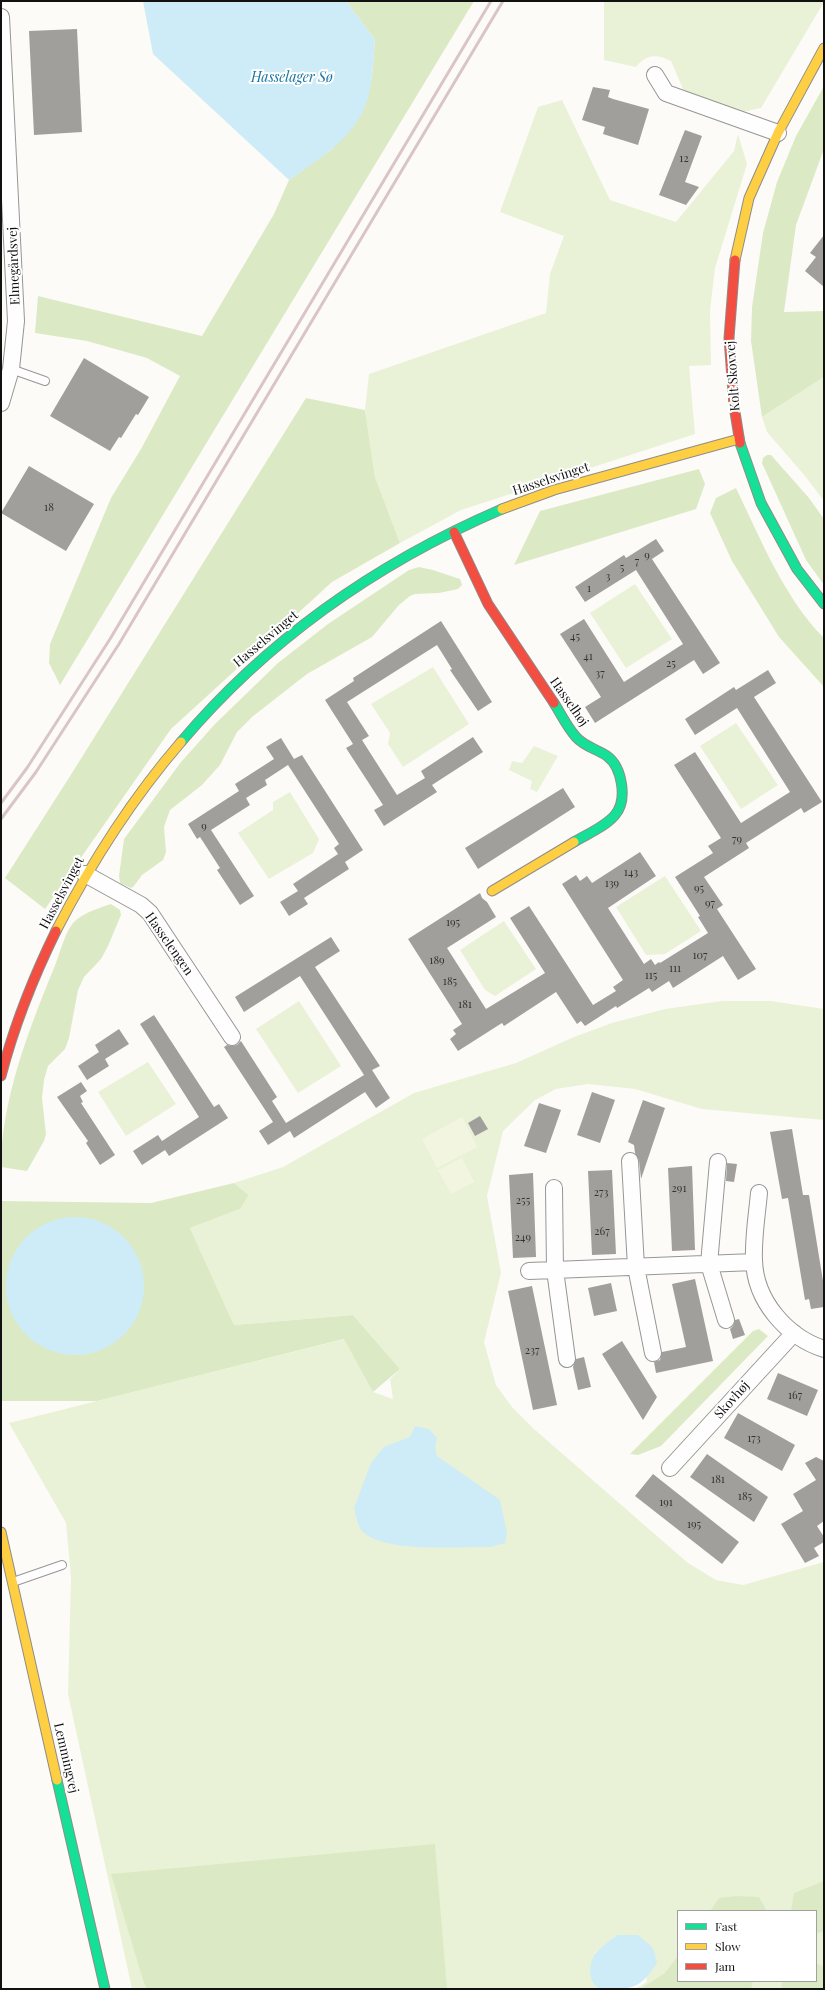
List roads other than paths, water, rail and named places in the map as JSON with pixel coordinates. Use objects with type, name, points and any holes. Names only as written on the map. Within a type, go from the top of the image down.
[{"type":"street","name":"Elmegårdsvej","points":[[1,17],[16,283],[16,320],[2,395]]},
{"type":"street","name":"Kolt Skovvej","points":[[824,48],[778,133],[749,198],[734,266],[729,338],[734,406],[739,439],[761,503],[797,568],[824,604]]},
{"type":"street","points":[[655,76],[666,93],[778,133]]},
{"type":"street","name":"Hasselsvinget","points":[[1,1076],[20,1016],[37,972],[85,874],[149,778],[180,741],[243,675],[301,626],[346,593],[420,548],[530,498],[628,469],[739,439]]},
{"type":"street","name":"Hasselhøj","points":[[454,532],[488,604],[553,703],[576,737],[591,749],[607,756],[615,766],[622,782],[621,800],[616,814],[604,824],[492,892]]},
{"type":"street","name":"Hasselengen","points":[[85,874],[141,905],[150,913],[232,1037]]},
{"type":"street","points":[[630,1161],[636,1267],[653,1354]]},
{"type":"street","points":[[718,1162],[709,1264],[726,1320]]},
{"type":"street","points":[[554,1188],[555,1270],[567,1359]]},
{"type":"street","points":[[759,1193],[754,1262],[758,1282],[764,1299],[773,1313],[794,1333],[824,1349]]},
{"type":"street","points":[[528,1271],[754,1262]]},
{"type":"street","name":"Skovhøj","points":[[670,1468],[794,1333]]},
{"type":"street","name":"Lemmingvej","points":[[1,1532],[105,1989]]},
{"type":"lane","points":[[7,373],[45,380]]},
{"type":"lane","points":[[13,1582],[62,1565]]},
{"type":"water","name":"Hasselager Sø","points":[[143,1],[346,1],[375,40],[370,86],[367,101],[361,114],[345,137],[324,156],[289,180],[153,54]]},
{"type":"water","points":[[75,1217],[101,1222],[124,1237],[139,1260],[144,1286],[139,1312],[124,1335],[101,1350],[75,1355],[49,1350],[26,1335],[11,1312],[6,1286],[11,1260],[26,1237],[49,1222]]},
{"type":"water","points":[[415,1426],[429,1429],[437,1438],[435,1447],[437,1456],[500,1500],[507,1533],[505,1543],[491,1547],[442,1548],[404,1546],[387,1543],[373,1538],[360,1529],[354,1508],[371,1463],[384,1447],[410,1437]]},
{"type":"water","points":[[617,1935],[638,1935],[653,1948],[657,1963],[651,1972],[640,1983],[634,1986],[620,1989],[599,1989],[595,1986],[591,1978],[591,1963],[595,1954]]},
{"type":"railway","points":[[1,803],[27,768],[110,639],[491,1]]},
{"type":"railway","points":[[1,819],[36,772],[119,644],[503,1]]}]
